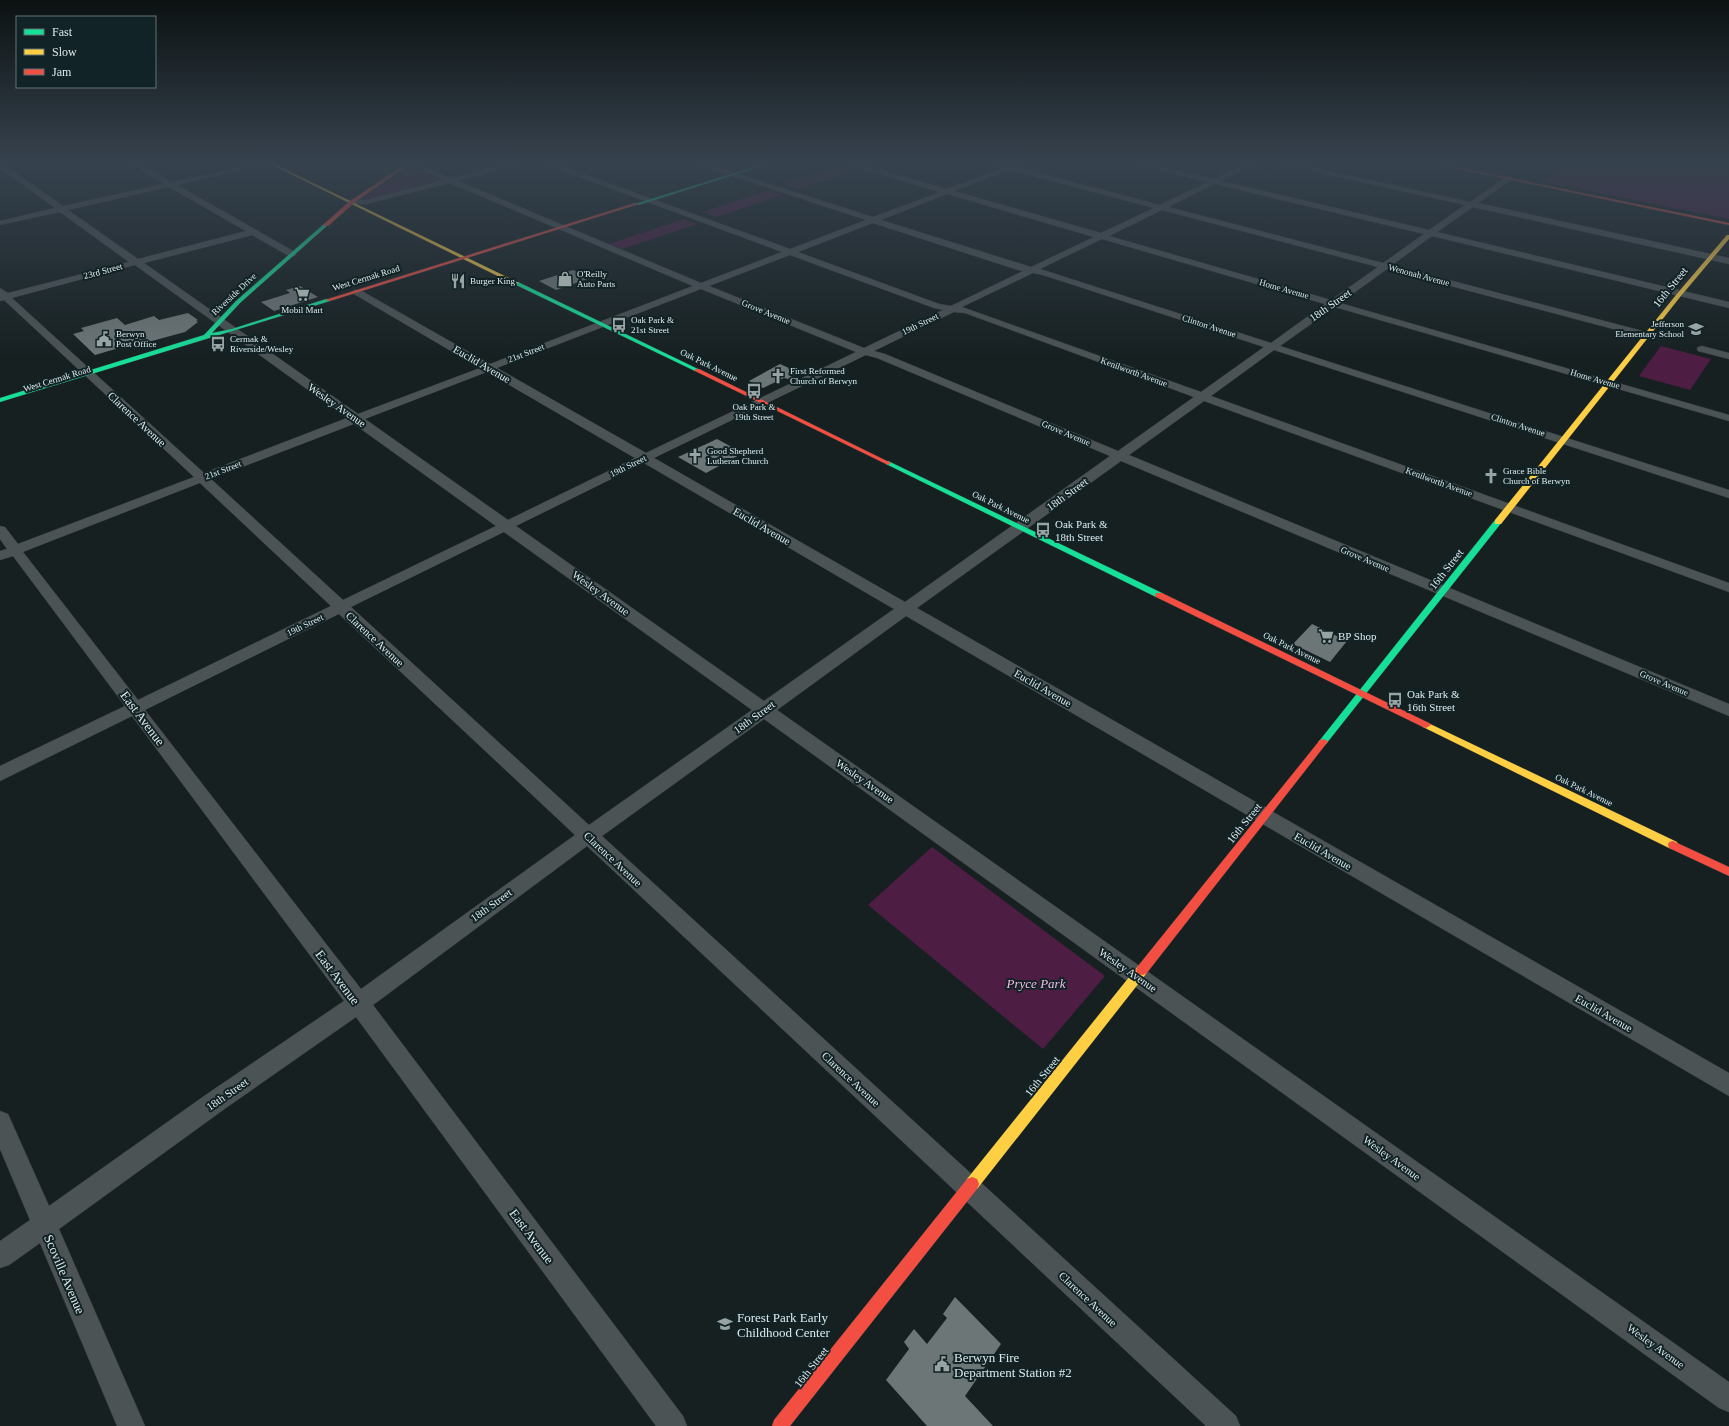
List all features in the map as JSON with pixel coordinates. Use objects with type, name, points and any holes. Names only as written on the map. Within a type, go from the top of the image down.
[{"type":"street","name":"Wesley Avenue","points":[[87,227],[1729,1398]]},
{"type":"street","points":[[244,227],[292,254]]},
{"type":"street","name":"Riverside Drive","points":[[209,338],[219,321],[324,227]]},
{"type":"street","name":"Oak Park Avenue","points":[[402,227],[1729,872]]},
{"type":"street","name":"Grove Avenue","points":[[559,227],[853,348],[881,356],[1729,710]]},
{"type":"street","name":"West Cermak Road","points":[[0,400],[90,375],[567,227]]},
{"type":"street","name":"Kenilworth Avenue","points":[[720,227],[937,306],[967,311],[1729,588]]},
{"type":"street","name":"21st Street","points":[[8,553],[857,227]]},
{"type":"street","name":"Clinton Avenue","points":[[895,227],[1273,346],[1729,494]]},
{"type":"street","name":"Home Avenue","points":[[1069,227],[1729,418]]},
{"type":"street","name":"19th Street","points":[[0,774],[1121,227]]},
{"type":"street","name":"Wenonah Avenue","points":[[1236,227],[1647,335]]},
{"type":"street","points":[[1404,227],[1729,305]]},
{"type":"street","name":"18th Street","points":[[0,1256],[358,1003],[588,836],[1440,227]]},
{"type":"street","points":[[1573,227],[1729,261]]},
{"type":"street","name":"23rd Street","points":[[2,296],[253,232]]},
{"type":"street","name":"16th Street","points":[[780,1426],[1680,293],[1729,236]]},
{"type":"street","name":"Euclid Avenue","points":[[357,292],[1729,1085]]},
{"type":"street","name":"Clarence Avenue","points":[[2,296],[202,478],[340,608],[1226,1426]]},
{"type":"street","points":[[1702,349],[1729,356]]},
{"type":"street","name":"West Cermak Road","points":[[0,407],[90,375]]},
{"type":"street","name":"East Avenue","points":[[0,530],[8,553],[135,708],[358,1003],[673,1426]]},
{"type":"street","name":"Scoville Avenue","points":[[0,1122],[131,1426]]},
{"type":"green space","points":[[661,227],[689,227],[622,249],[609,244]]},
{"type":"green space","points":[[1661,346],[1711,359],[1690,390],[1639,376]]},
{"type":"green space","name":"Pryce Park","points":[[932,847],[1105,976],[1043,1049],[868,905]]},
{"type":"building","name":"O'Reilly Auto Parts","points":[[573,270],[590,278],[556,290],[539,281]]},
{"type":"building","points":[[300,286],[318,297],[274,311],[261,302],[290,293],[286,290]]},
{"type":"building","points":[[188,313],[198,320],[196,321],[198,322],[185,332],[148,342],[146,340],[95,355],[73,334],[84,331],[81,328],[117,318],[125,325],[154,316],[159,320]]},
{"type":"building","name":"First Reformed Church of Berwyn","points":[[780,364],[800,373],[788,379],[784,378],[763,388],[749,381]]},
{"type":"building","name":"Good Shepherd Lutheran Church","points":[[717,439],[743,453],[706,473],[678,457]]},
{"type":"building","points":[[1312,624],[1347,641],[1330,662],[1293,644]]},
{"type":"building","name":"Berwyn Fire Department Station #2","points":[[955,1297],[1001,1344],[965,1396],[993,1426],[927,1426],[886,1380],[909,1349],[904,1342],[914,1329],[927,1344],[947,1318],[943,1314]]},
{"type":"traffic: fast","points":[[206,336],[238,302],[324,227]]},
{"type":"traffic: fast","points":[[516,283],[697,370]]},
{"type":"traffic: fast","points":[[0,400],[328,300]]},
{"type":"traffic: fast","points":[[888,463],[1159,595]]},
{"type":"traffic: fast","points":[[1323,742],[1498,522]]},
{"type":"traffic: slow","points":[[400,227],[516,283]]},
{"type":"traffic: slow","points":[[1498,522],[1678,296],[1729,236]]},
{"type":"traffic: slow","points":[[1426,725],[1673,845]]},
{"type":"traffic: slow","points":[[972,1184],[1142,970]]},
{"type":"traffic: jam","points":[[328,300],[564,227]]},
{"type":"traffic: jam","points":[[697,370],[888,463]]},
{"type":"traffic: jam","points":[[1159,595],[1426,725]]},
{"type":"traffic: jam","points":[[1142,970],[1323,742]]},
{"type":"traffic: jam","points":[[1673,845],[1729,872]]},
{"type":"traffic: jam","points":[[780,1426],[972,1184]]},
{"type":"place","name":"O'Reilly Auto Parts","points":[[565,279]]},
{"type":"place","name":"Burger King","points":[[458,281]]},
{"type":"place","name":"Mobil Mart","points":[[302,294]]},
{"type":"place","name":"Oak Park & 21st Street","points":[[619,325]]},
{"type":"place","name":"Jefferson Elementary School","points":[[1696,329]]},
{"type":"place","name":"Berwyn Post Office","points":[[104,339]]},
{"type":"place","name":"Cermak & Riverside/Wesley","points":[[218,344]]},
{"type":"place","name":"First Reformed Church of Berwyn","points":[[778,376]]},
{"type":"place","name":"Oak Park & 19th Street","points":[[754,391]]},
{"type":"place","name":"Good Shepherd Lutheran Church","points":[[695,456]]},
{"type":"place","name":"Grace Bible Church of Berwyn","points":[[1491,476]]},
{"type":"place","name":"Oak Park & 18th Street","points":[[1043,530]]},
{"type":"place","name":"BP Shop","points":[[1326,636]]},
{"type":"place","name":"Oak Park & 16th Street","points":[[1395,700]]},
{"type":"place","name":"Forest Park Early Childhood Center","points":[[725,1324]]},
{"type":"place","name":"Berwyn Fire Department Station #2","points":[[942,1364]]}]
